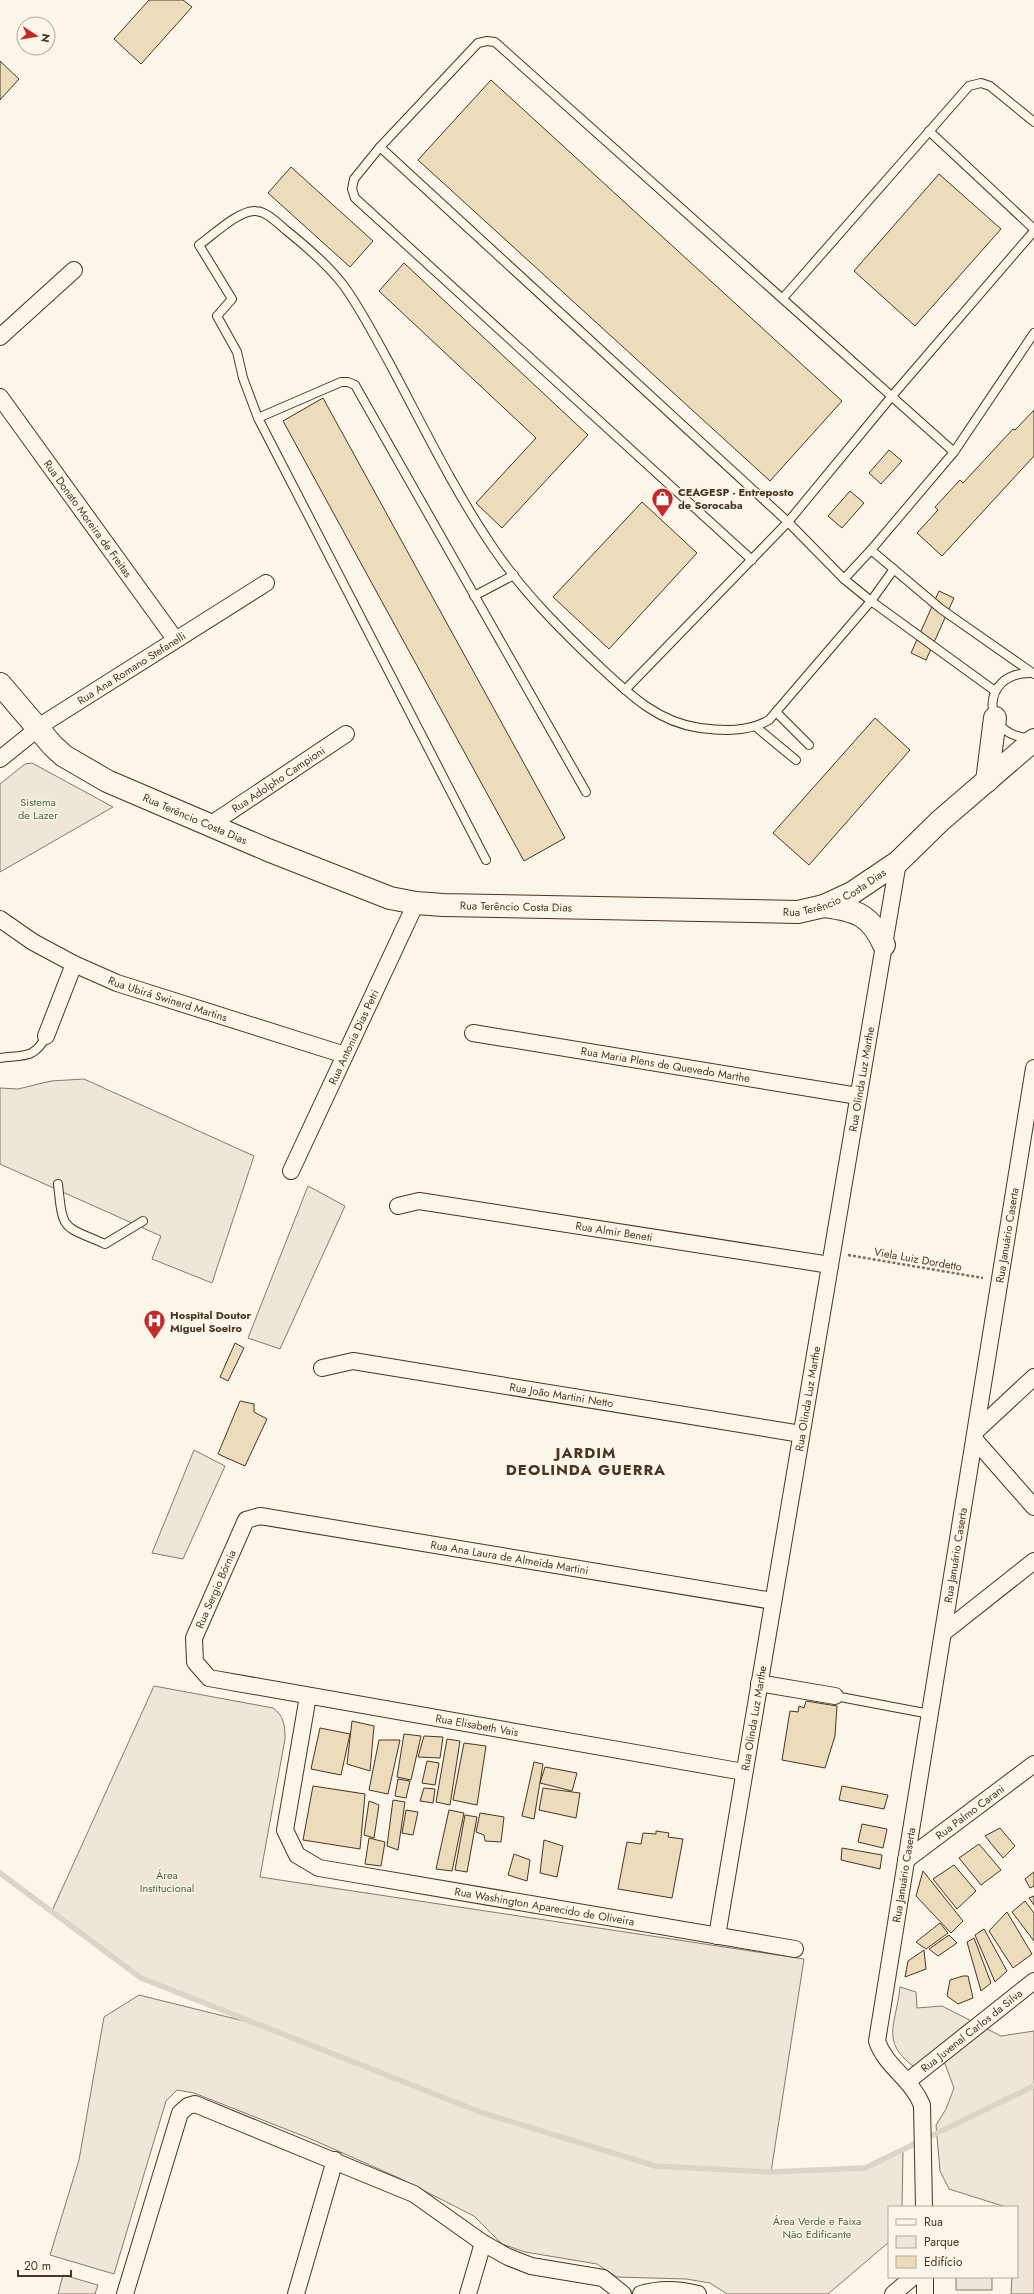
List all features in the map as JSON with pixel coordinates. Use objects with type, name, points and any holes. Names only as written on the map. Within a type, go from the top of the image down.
[{"type":"street","points":[[0,337],[74,270]]},
{"type":"street","name":"Rua Donato Moreira de Freitas","points":[[0,397],[175,639]]},
{"type":"street","name":"Rua Ana Romano Stefanelli","points":[[0,759],[37,729],[175,639],[266,583]]},
{"type":"street","name":"Rua Terêncio Costa Dias","points":[[0,684],[37,729],[64,756],[107,781],[210,825],[390,898],[416,903],[619,910],[798,912],[824,906],[852,894],[898,862],[1034,739]]},
{"type":"street","points":[[987,781],[995,718]]},
{"type":"street","name":"Rua Adolpho Campioni","points":[[210,825],[346,734]]},
{"type":"street","name":"Rua Olinda Luz Marthe","points":[[717,1936],[898,862]]},
{"type":"street","name":"Rua Antonia Dias Petri","points":[[291,1170],[416,903]]},
{"type":"street","points":[[824,906],[862,915],[872,923],[884,945]]},
{"type":"street","name":"Rua Ubirá Swinerd Martins","points":[[0,919],[33,942],[74,964],[117,983],[345,1055]]},
{"type":"street","points":[[46,1036],[74,964]]},
{"type":"street","name":"Rua Maria Plens de Quevedo Marthe","points":[[473,1033],[858,1096]]},
{"type":"street","name":"Rua Januário Caserta","points":[[908,2081],[881,2052],[877,2041],[1021,1158],[1034,1068]]},
{"type":"street","points":[[1021,1158],[1034,1146]]},
{"type":"street","name":"Rua Almir Beneti","points":[[398,1206],[418,1201],[831,1258]]},
{"type":"street","name":"Rua João Martini Netto","points":[[322,1368],[353,1361],[801,1434]]},
{"type":"street","points":[[1034,1377],[975,1435],[1034,1507]]},
{"type":"street","name":"Rua Ana Laura de Almeida Martini","points":[[246,1520],[260,1516],[773,1601]]},
{"type":"street","name":"Rua Sergio Bórnia","points":[[209,1678],[195,1662],[194,1638],[246,1520]]},
{"type":"street","points":[[943,1633],[1034,1561]]},
{"type":"street","name":"Rua Elisabeth Vais","points":[[209,1678],[744,1772]]},
{"type":"street","points":[[759,1683],[835,1696]]},
{"type":"street","name":"Rua Washington Aparecido de Oliveira","points":[[308,1696],[285,1830],[296,1855],[319,1868],[795,1949]]},
{"type":"street","name":"Rua Palmo Carani","points":[[906,1860],[1034,1764]]},
{"type":"street","name":"Rua Juvenal Carlos da Silva","points":[[908,2081],[1034,1981]]},
{"type":"street","points":[[908,2081],[916,2092],[922,2105],[924,2206]]},
{"type":"street","points":[[125,2294],[180,2113],[188,2106],[195,2104],[335,2160],[414,2194],[483,2243],[508,2257],[532,2266],[603,2278],[623,2294]]},
{"type":"street","points":[[296,2294],[335,2160]]},
{"type":"street","points":[[468,2294],[483,2243]]},
{"type":"street","points":[[893,2294],[912,2278]]},
{"type":"street","points":[[925,2278],[925,2294]]},
{"type":"street","points":[[641,2294],[650,2291],[680,2289],[698,2294]]},
{"type":"lane","points":[[752,560],[355,198],[352,189],[354,179],[380,147],[478,43],[487,41],[495,42],[954,452]]},
{"type":"lane","points":[[783,298],[969,86],[981,83],[990,86],[1034,122]]},
{"type":"lane","points":[[625,690],[788,522],[892,396],[1034,230],[929,131]]},
{"type":"lane","points":[[380,147],[788,522],[844,579],[871,601],[995,691]]},
{"type":"lane","points":[[486,860],[258,418],[243,378],[237,352],[217,316],[232,299],[199,245],[241,214],[253,210],[265,213],[300,241],[344,285],[370,329],[471,512],[496,551],[514,575],[582,650],[649,710],[683,725],[734,730],[756,728],[769,720],[776,712],[871,601],[894,569]]},
{"type":"lane","points":[[844,579],[871,550],[954,452],[1034,333]]},
{"type":"lane","points":[[258,418],[341,382],[348,382],[355,385],[586,792]]},
{"type":"lane","points":[[871,550],[941,609],[1032,674]]},
{"type":"lane","points":[[474,596],[514,575]]},
{"type":"lane","points":[[1032,674],[1020,673],[1010,676],[1001,682],[995,691],[992,701],[995,718],[1003,730],[1012,736],[1034,739]]},
{"type":"lane","points":[[776,712],[809,745]]},
{"type":"lane","points":[[756,728],[796,760]]},
{"type":"lane","points":[[0,1058],[27,1055],[39,1049],[46,1036]]},
{"type":"lane","points":[[58,1184],[64,1222],[69,1228],[105,1244],[143,1222]]},
{"type":"lane","points":[[835,1696],[930,1714]]},
{"type":"path","name":"Viela Luiz Dordetto","points":[[831,1258],[1001,1281]]},
{"type":"green space","name":"Sistema de Lazer","points":[[32,763],[113,807],[0,872],[0,784],[25,764]]},
{"type":"green space","points":[[154,1686],[273,1708],[282,1718],[285,1739],[260,1877],[804,1959],[771,2172],[865,2168],[903,2150],[902,2206],[888,2206],[888,2243],[828,2294],[727,2294],[710,2283],[686,2279],[617,2277],[597,2264],[525,2252],[502,2244],[474,2216],[399,2178],[311,2139],[194,2093],[177,2090],[166,2101],[114,2274],[50,2255],[79,2160],[104,2017],[139,1995],[264,2026],[141,1978],[52,1911]]},
{"type":"green space","points":[[900,1987],[916,1992],[917,2008],[942,2006],[1001,2036],[1034,2031],[1034,2294],[1011,2294],[1012,2278],[1018,2278],[1018,2206],[1003,2206],[949,2189],[940,2171],[936,2125],[946,2109],[954,2088],[941,2053],[917,2069],[905,2059],[898,2050],[894,2041],[893,2032]]},
{"type":"green space","points":[[63,2275],[98,2285],[95,2294],[58,2294]]},
{"type":"green space","points":[[956,2278],[992,2278],[992,2290],[956,2290]]},
{"type":"shaded area","points":[[84,1079],[254,1156],[212,1283],[152,1259],[161,1236],[0,1164],[0,1088],[18,1089],[51,1081]]},
{"type":"shaded area","points":[[308,1186],[345,1206],[280,1349],[248,1338]]},
{"type":"shaded area","points":[[194,1450],[225,1466],[183,1559],[152,1553]]},
{"type":"building","points":[[149,0],[183,0],[192,7],[141,64],[114,39]]},
{"type":"building","points":[[0,61],[19,79],[0,100]]},
{"type":"building","points":[[491,80],[842,401],[770,481],[418,160]]},
{"type":"building","points":[[291,167],[373,241],[350,267],[268,193]]},
{"type":"building","points":[[939,174],[1001,229],[915,326],[854,271]]},
{"type":"building","points":[[404,263],[588,435],[502,528],[476,503],[536,438],[379,291]]},
{"type":"building","points":[[323,398],[565,838],[524,861],[283,421]]},
{"type":"building","points":[[1034,410],[1034,456],[942,556],[917,533],[938,510],[935,507],[960,480],[963,483],[1013,429],[1015,430]]},
{"type":"building","points":[[889,450],[902,461],[881,484],[869,473]]},
{"type":"building","points":[[850,491],[864,503],[842,528],[828,516]]},
{"type":"building","points":[[642,502],[697,553],[609,649],[553,597]]},
{"type":"building","points":[[939,591],[954,598],[926,660],[911,653]]},
{"type":"building","points":[[875,718],[910,750],[809,865],[773,833]]},
{"type":"building","points":[[235,1343],[244,1348],[228,1381],[220,1377]]},
{"type":"building","points":[[240,1401],[254,1404],[254,1412],[267,1419],[245,1466],[218,1454]]},
{"type":"building","points":[[806,1701],[837,1706],[835,1736],[825,1768],[782,1760],[790,1711],[798,1712],[799,1706],[804,1708]]},
{"type":"building","points":[[352,1721],[374,1726],[370,1771],[347,1764]]},
{"type":"building","points":[[320,1728],[350,1734],[341,1775],[311,1769]]},
{"type":"building","points":[[404,1734],[421,1736],[411,1780],[397,1777]]},
{"type":"building","points":[[424,1736],[443,1737],[440,1758],[418,1757]]},
{"type":"building","points":[[447,1739],[460,1741],[450,1805],[436,1802]]},
{"type":"building","points":[[379,1740],[400,1740],[388,1794],[369,1790]]},
{"type":"building","points":[[464,1743],[486,1746],[477,1805],[453,1800]]},
{"type":"building","points":[[427,1761],[439,1763],[435,1785],[422,1783]]},
{"type":"building","points":[[534,1762],[543,1764],[534,1819],[522,1816]]},
{"type":"building","points":[[545,1767],[577,1773],[572,1791],[540,1783]]},
{"type":"building","points":[[398,1779],[410,1781],[406,1798],[395,1796]]},
{"type":"building","points":[[313,1786],[365,1794],[360,1849],[303,1840]]},
{"type":"building","points":[[842,1786],[888,1795],[884,1809],[839,1800]]},
{"type":"building","points":[[424,1788],[435,1789],[433,1803],[420,1801]]},
{"type":"building","points":[[543,1788],[580,1793],[576,1818],[539,1810]]},
{"type":"building","points":[[393,1800],[405,1802],[398,1850],[387,1846]]},
{"type":"building","points":[[369,1801],[379,1805],[374,1838],[364,1835]]},
{"type":"building","points":[[406,1810],[418,1812],[413,1835],[402,1833]]},
{"type":"building","points":[[449,1810],[464,1813],[452,1871],[436,1869]]},
{"type":"building","points":[[480,1813],[504,1817],[501,1842],[485,1841],[484,1835],[476,1832]]},
{"type":"building","points":[[465,1815],[477,1817],[467,1872],[455,1870]]},
{"type":"building","points":[[862,1824],[887,1829],[883,1848],[858,1842]]},
{"type":"building","points":[[1000,1828],[1015,1846],[1003,1858],[985,1836]]},
{"type":"building","points":[[656,1831],[669,1833],[668,1837],[683,1839],[672,1898],[618,1889],[627,1842],[641,1844],[643,1833],[656,1834]]},
{"type":"building","points":[[369,1838],[385,1842],[381,1866],[365,1864]]},
{"type":"building","points":[[544,1840],[563,1846],[557,1877],[540,1873]]},
{"type":"building","points":[[979,1844],[1001,1870],[981,1885],[959,1858]]},
{"type":"building","points":[[842,1848],[882,1855],[880,1869],[841,1860]]},
{"type":"building","points":[[514,1854],[530,1860],[527,1881],[508,1875]]},
{"type":"building","points":[[954,1865],[976,1891],[957,1909],[933,1879]]},
{"type":"building","points":[[923,1871],[963,1921],[951,1933],[916,1896]]},
{"type":"building","points":[[1034,1872],[1034,1886],[1030,1888],[1025,1879]]},
{"type":"building","points":[[1034,1896],[1034,1905],[1029,1898]]},
{"type":"building","points":[[1025,1901],[1034,1913],[1034,1941],[1012,1912]]},
{"type":"building","points":[[1007,1912],[1032,1954],[1013,1968],[989,1931]]},
{"type":"building","points":[[940,1923],[948,1933],[926,1949],[916,1942]]},
{"type":"building","points":[[984,1929],[1007,1971],[995,1982],[975,1935]]},
{"type":"building","points":[[949,1935],[957,1943],[938,1956],[929,1949]]},
{"type":"building","points":[[974,1938],[991,1983],[981,1991],[967,1942]]},
{"type":"building","points":[[924,1950],[926,1969],[905,1977],[908,1961]]},
{"type":"building","points":[[968,1976],[973,1998],[958,2004],[947,1996],[950,1980]]},
{"type":"waterway","points":[[0,1873],[141,1978],[480,2112],[655,2166],[770,2172],[865,2168],[1034,2086]]},
{"type":"place","name":"CEAGESP - Entreposto de Sorocaba","points":[[662,518]]},
{"type":"place","name":"Hospital Doutor Miguel Soeiro","points":[[155,1340]]},
{"type":"district","name":"JARDIM DEOLINDA GUERRA","points":[[586,1462]]},
{"type":"park label","name":"Área Institucional","points":[[167,1881]]},
{"type":"park label","name":"Área Verde e Faixa Não Edificante","points":[[817,2227]]}]
